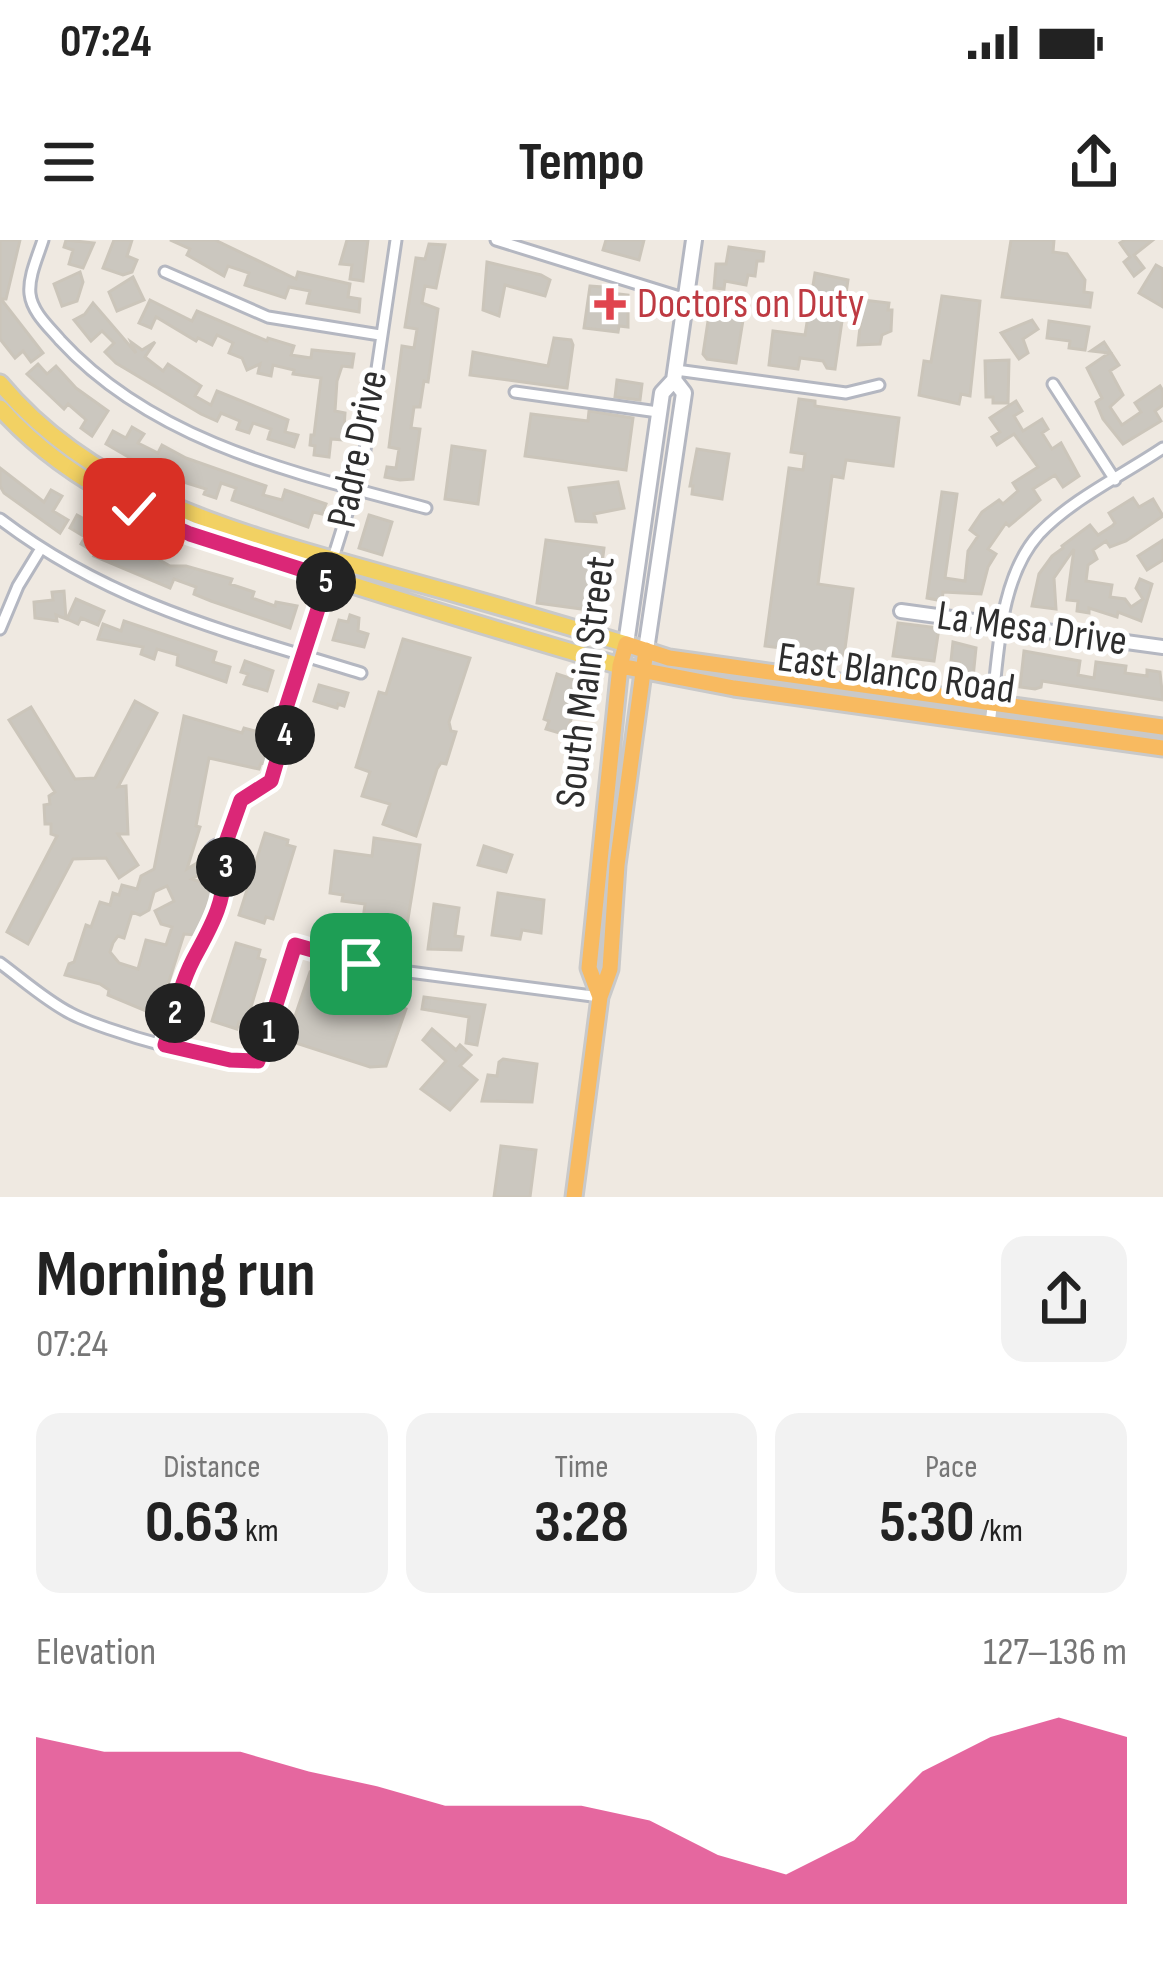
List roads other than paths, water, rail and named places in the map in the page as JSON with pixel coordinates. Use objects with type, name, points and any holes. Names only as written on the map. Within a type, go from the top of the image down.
[{"type":"highway","name":"East Blanco Road","points":[[626,644],[669,658],[1163,727]]},
{"type":"highway","name":"South Main Street","points":[[599,997],[590,968],[626,644]]},
{"type":"highway","name":"South Main Street","points":[[574,1197],[599,997],[610,969],[619,848],[646,650]]},
{"type":"highway","name":"East Blanco Road","points":[[620,666],[734,688],[1163,748]]},
{"type":"main road","name":"South Main Street","points":[[626,644],[658,412],[662,393],[675,375],[694,240]]},
{"type":"main road","name":"South Main Street","points":[[646,650],[684,393],[675,375]]},
{"type":"main road","points":[[0,383],[58,440],[127,486],[192,515],[626,644]]},
{"type":"main road","points":[[0,408],[56,460],[134,509],[190,534],[620,666]]},
{"type":"street","points":[[43,240],[30,284],[32,303],[59,338],[106,383],[144,410],[203,440],[426,508]]},
{"type":"street","name":"Padre Drive","points":[[225,845],[241,800],[271,781],[285,733],[285,711],[364,457],[396,240]]},
{"type":"street","points":[[496,240],[686,298]]},
{"type":"street","points":[[165,272],[268,316],[380,335]]},
{"type":"street","points":[[675,375],[846,393],[879,385]]},
{"type":"street","points":[[1052,384],[1115,480]]},
{"type":"street","points":[[515,392],[658,412]]},
{"type":"street","points":[[990,723],[1013,580],[1031,545],[1058,518],[1163,448]]},
{"type":"street","points":[[0,520],[40,550],[138,602],[361,673]]},
{"type":"street","points":[[0,629],[40,550]]},
{"type":"street","name":"La Mesa Drive","points":[[901,611],[1163,647]]},
{"type":"street","points":[[225,845],[233,858],[222,868],[214,866],[209,857],[214,847],[225,845]]},
{"type":"street","points":[[165,1045],[224,884],[222,868]]},
{"type":"street","points":[[0,963],[73,1015],[230,1060],[258,1061],[295,945],[393,969],[599,997]]},
{"type":"place","name":"Doctors on Duty","points":[[610,304]]}]
